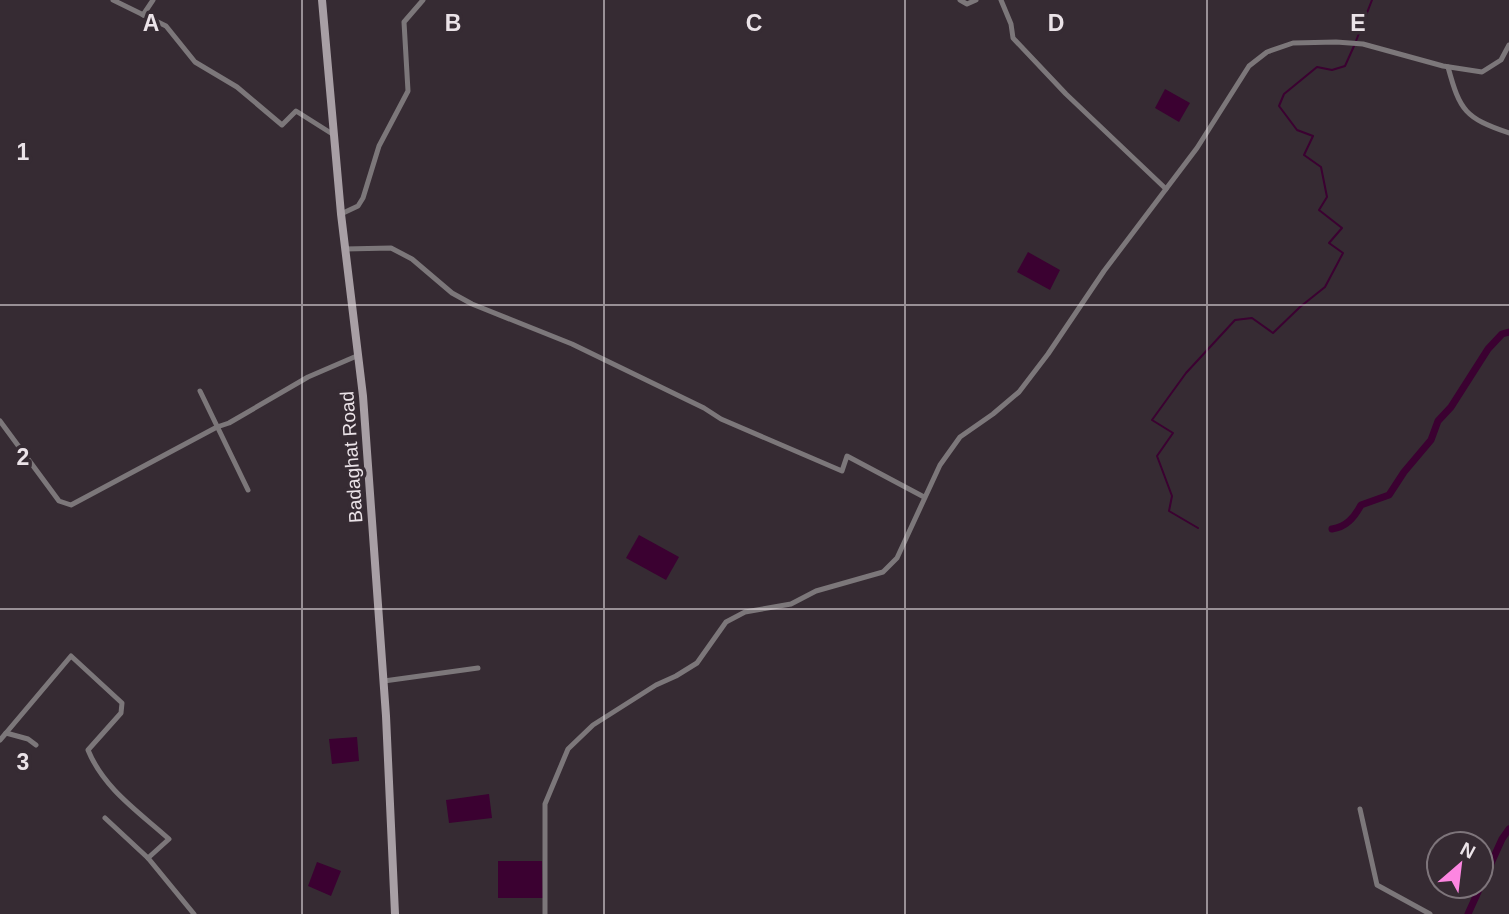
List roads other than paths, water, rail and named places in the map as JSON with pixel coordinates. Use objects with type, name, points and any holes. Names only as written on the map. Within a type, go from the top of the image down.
[{"type":"main road","name":"Badaghat Road","points":[[322,0],[341,214],[359,355],[384,681],[396,914]]},
{"type":"street","points":[[113,0],[166,26],[195,62],[237,87],[282,125],[296,111],[334,135]]},
{"type":"street","points":[[143,15],[153,0]]},
{"type":"street","points":[[341,214],[358,206],[363,198],[379,146],[408,91],[404,22],[423,0]]},
{"type":"street","points":[[960,0],[967,5],[976,0]]},
{"type":"street","points":[[1001,0],[1011,24],[1013,38],[1066,94],[1166,189]]},
{"type":"street","points":[[545,914],[545,804],[568,749],[593,725],[697,663],[726,622],[745,612],[791,604],[816,591],[883,572],[897,558],[940,465],[960,438],[1018,392],[1048,354],[1104,271],[1197,148],[1249,66],[1268,52],[1293,43],[1336,43],[1363,44],[1448,67],[1482,72],[1501,60],[1509,46]]},
{"type":"street","points":[[1448,67],[1456,96],[1470,117],[1509,133]]},
{"type":"street","points":[[345,249],[391,248],[412,259],[452,293],[471,304],[572,344],[705,408],[721,419],[842,471],[847,456],[924,497]]},
{"type":"street","points":[[0,421],[59,501],[65,505],[78,502],[229,423],[308,377],[359,355]]},
{"type":"street","points":[[200,391],[248,490]]},
{"type":"street","points":[[0,740],[71,656],[122,703],[121,713],[88,750],[111,789],[169,839],[148,859]]},
{"type":"street","points":[[384,681],[478,668]]},
{"type":"street","points":[[6,733],[28,739],[36,745]]},
{"type":"street","points":[[1360,809],[1377,885],[1430,914]]},
{"type":"street","points":[[105,818],[148,859],[194,914]]},
{"type":"waterway","points":[[1356,41],[1372,0]]},
{"type":"waterway","points":[[1198,528],[1169,511],[1172,496],[1157,456],[1173,433],[1152,420],[1186,373],[1235,320],[1252,318],[1273,333],[1325,287],[1343,253],[1329,243],[1342,228],[1319,210],[1327,197],[1321,167],[1304,155],[1313,136],[1297,130],[1279,106],[1284,94],[1317,67],[1332,70],[1345,66],[1354,46]]},
{"type":"waterway","points":[[1332,529],[1349,521],[1361,505],[1389,495],[1431,440],[1438,421],[1451,407],[1488,349],[1502,334],[1509,332]]},
{"type":"waterway","points":[[1468,914],[1509,829]]}]
